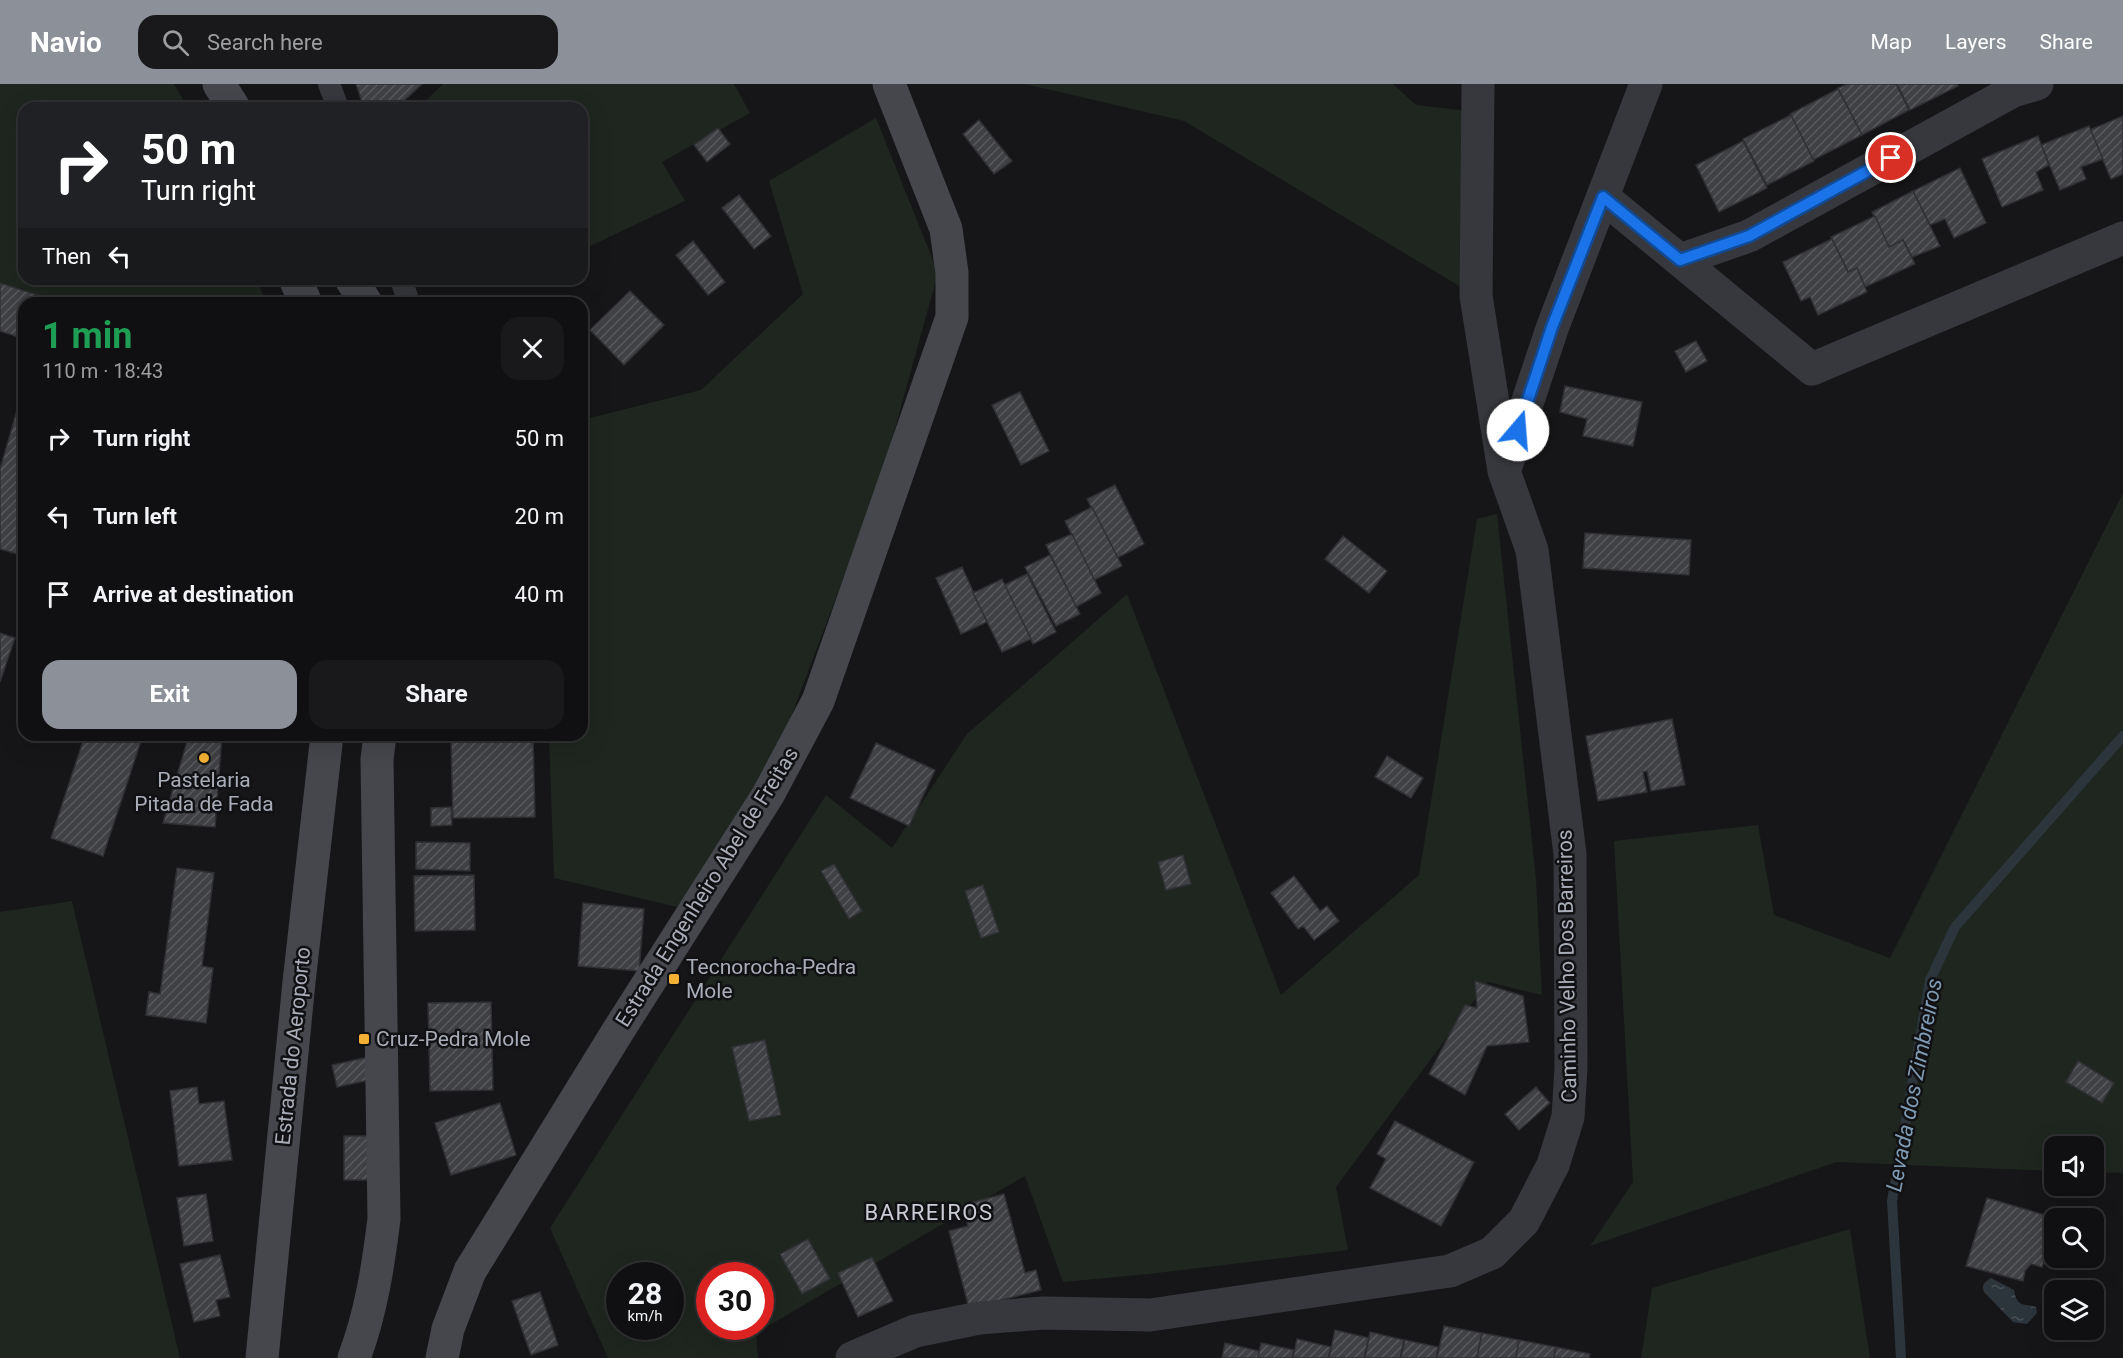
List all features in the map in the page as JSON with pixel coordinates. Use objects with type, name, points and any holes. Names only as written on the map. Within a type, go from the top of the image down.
[{"type":"main road","points":[[219,84],[230,102]]},
{"type":"main road","name":"Estrada Engenheiro Abel de Freitas","points":[[442,1358],[448,1329],[470,1271],[618,1031],[768,795],[818,701],[952,317],[952,273],[946,229],[889,84]]},
{"type":"main road","name":"Estrada do Aeroporto","points":[[262,1358],[299,982],[326,741]]},
{"type":"main road","points":[[354,1358],[364,1329],[376,1277],[384,1219],[377,759],[379,741]]},
{"type":"street","name":"Caminho Velho Dos Barreiros","points":[[852,1358],[915,1331],[979,1318],[1044,1313],[1150,1315],[1450,1271],[1492,1253],[1524,1221],[1552,1165],[1568,1117],[1571,1068],[1570,854],[1532,549],[1504,471],[1476,296],[1478,84]]},
{"type":"street","points":[[1504,471],[1552,327],[1646,84]]},
{"type":"street","points":[[1680,260],[1749,236],[2013,91],[2037,84]]},
{"type":"street","points":[[1603,197],[1812,369],[2123,238]]},
{"type":"lane","points":[[329,84],[336,102]]},
{"type":"shaded area","points":[[0,84],[174,84],[184,102],[18,102],[18,285],[259,285],[264,297],[46,297],[0,282]]},
{"type":"shaded area","points":[[443,84],[734,84],[750,113],[662,162],[685,201],[588,247],[588,102],[424,102]]},
{"type":"shaded area","points":[[1025,84],[1393,84],[1416,105],[1477,112],[1476,296],[1184,121]]},
{"type":"shaded area","points":[[876,118],[938,273],[881,479],[761,796],[677,907],[554,878],[549,741],[588,741],[588,418],[701,390],[803,294],[769,181]]},
{"type":"shaded area","points":[[2123,493],[2123,1173],[2104,1172],[2104,1136],[2044,1136],[2044,1171],[1837,1162],[1590,1246],[1633,1182],[1614,841],[1758,825],[1774,915],[1890,958]]},
{"type":"shaded area","points":[[1497,514],[1536,879],[1542,995],[1488,982],[1336,1187],[1348,1250],[1063,1282],[1025,1176],[774,1322],[774,1262],[696,1262],[696,1340],[757,1340],[758,1358],[608,1358],[550,1228],[826,795],[892,848],[967,734],[1127,594],[1281,995],[1419,875],[1477,519]]},
{"type":"shaded area","points":[[72,901],[180,1358],[0,1358],[0,912]]},
{"type":"shaded area","points":[[1850,1229],[1870,1358],[1641,1358],[1652,1288]]},
{"type":"water","points":[[1991,1278],[2014,1290],[2019,1302],[2036,1307],[2037,1313],[2027,1324],[2013,1322],[1984,1292],[1983,1285]]},
{"type":"building","points":[[356,84],[422,84],[402,102],[362,102]]},
{"type":"building","points":[[1847,84],[1896,84],[1909,110],[1862,135],[1838,88]]},
{"type":"building","points":[[1897,84],[1957,84],[1958,86],[1910,110]]},
{"type":"building","points":[[1838,89],[1862,135],[1813,160],[1790,114]]},
{"type":"building","points":[[1791,115],[1814,161],[1767,185],[1743,139]]},
{"type":"building","points":[[2123,116],[2123,174],[2111,179],[2090,130]]},
{"type":"building","points":[[979,120],[1012,161],[994,174],[963,134]]},
{"type":"building","points":[[2089,126],[2103,159],[2081,167],[2086,179],[2060,190],[2041,145]]},
{"type":"building","points":[[718,128],[730,144],[707,162],[694,145]]},
{"type":"building","points":[[2038,136],[2049,165],[2036,172],[2043,190],[2002,207],[1982,159]]},
{"type":"building","points":[[1743,141],[1767,188],[1719,212],[1696,165]]},
{"type":"building","points":[[1960,168],[1986,223],[1954,238],[1945,219],[1930,225],[1913,191]]},
{"type":"building","points":[[1913,191],[1940,246],[1912,257],[1903,240],[1889,247],[1872,212]]},
{"type":"building","points":[[739,195],[771,236],[754,249],[722,208]]},
{"type":"building","points":[[1875,216],[1889,247],[1903,240],[1915,264],[1865,287],[1857,268],[1848,272],[1831,237]]},
{"type":"building","points":[[1832,239],[1848,272],[1857,268],[1867,292],[1818,315],[1810,297],[1801,301],[1783,262]]},
{"type":"building","points":[[693,241],[725,282],[708,295],[676,255]]},
{"type":"building","points":[[0,283],[44,297],[18,297],[18,337],[0,331]]},
{"type":"building","points":[[630,291],[664,325],[624,365],[590,330]]},
{"type":"building","points":[[1696,341],[1707,361],[1686,372],[1675,351]]},
{"type":"building","points":[[1565,386],[1642,402],[1633,446],[1583,436],[1587,419],[1560,412]]},
{"type":"building","points":[[1020,392],[1049,451],[1021,465],[992,405]]},
{"type":"building","points":[[18,407],[18,554],[0,549],[0,469]]},
{"type":"building","points":[[1115,485],[1144,544],[1117,558],[1087,499]]},
{"type":"building","points":[[1092,507],[1122,566],[1094,580],[1065,521]]},
{"type":"building","points":[[1585,533],[1691,540],[1689,575],[1583,568]]},
{"type":"building","points":[[1072,534],[1101,593],[1076,607],[1046,545]]},
{"type":"building","points":[[1343,536],[1387,571],[1369,593],[1325,559]]},
{"type":"building","points":[[1050,555],[1080,614],[1056,626],[1025,567]]},
{"type":"building","points":[[962,567],[987,622],[961,634],[936,578]]},
{"type":"building","points":[[1027,574],[1056,632],[1033,644],[1004,585]]},
{"type":"building","points":[[1002,579],[1031,639],[1002,652],[973,593]]},
{"type":"building","points":[[0,633],[15,638],[0,682]]},
{"type":"building","points":[[1672,719],[1685,785],[1651,791],[1647,771],[1643,772],[1647,792],[1598,801],[1586,736]]},
{"type":"building","points":[[83,741],[141,741],[103,856],[51,838]]},
{"type":"building","points":[[187,741],[222,741],[215,827],[163,823]]},
{"type":"building","points":[[533,741],[535,817],[453,818],[451,742]]},
{"type":"building","points":[[876,743],[935,770],[909,826],[850,798]]},
{"type":"building","points":[[1387,756],[1423,778],[1411,798],[1375,777]]},
{"type":"building","points":[[451,807],[452,825],[431,826],[431,808]]},
{"type":"building","points":[[416,842],[470,843],[470,871],[416,869]]},
{"type":"building","points":[[1183,855],[1191,884],[1166,890],[1158,862]]},
{"type":"building","points":[[834,864],[862,911],[849,919],[821,871]]},
{"type":"building","points":[[177,868],[214,873],[202,966],[213,968],[206,1023],[146,1015],[149,992],[160,994]]},
{"type":"building","points":[[474,875],[475,930],[415,931],[414,876]]},
{"type":"building","points":[[1294,876],[1320,911],[1327,906],[1339,921],[1314,940],[1303,926],[1298,929],[1271,893]]},
{"type":"building","points":[[983,885],[999,932],[981,938],[965,891]]},
{"type":"building","points":[[583,903],[644,909],[639,971],[578,966]]},
{"type":"building","points":[[1475,981],[1523,996],[1529,1042],[1487,1046],[1465,1095],[1429,1074],[1465,1005],[1477,1008]]},
{"type":"building","points":[[491,1002],[493,1090],[430,1091],[428,1003]]},
{"type":"building","points":[[765,1040],[781,1115],[749,1121],[732,1047]]},
{"type":"building","points":[[369,1057],[374,1079],[337,1087],[332,1065]]},
{"type":"building","points":[[2078,1061],[2114,1083],[2102,1103],[2066,1082]]},
{"type":"building","points":[[197,1087],[199,1104],[224,1101],[232,1160],[179,1166],[170,1091]]},
{"type":"building","points":[[1536,1087],[1550,1103],[1519,1130],[1505,1114]]},
{"type":"building","points":[[500,1103],[516,1155],[451,1175],[435,1123]]},
{"type":"building","points":[[1395,1121],[1474,1162],[1441,1226],[1370,1188],[1386,1159],[1377,1154]]},
{"type":"building","points":[[344,1136],[375,1136],[375,1180],[344,1180]]},
{"type":"building","points":[[206,1194],[213,1241],[184,1246],[177,1198]]},
{"type":"building","points":[[1004,1194],[1025,1273],[1036,1270],[1041,1290],[969,1308],[949,1231],[968,1226],[962,1205]]},
{"type":"building","points":[[1987,1198],[2044,1215],[2044,1261],[2042,1267],[2031,1264],[2025,1271],[2023,1281],[1966,1266]]},
{"type":"building","points":[[808,1239],[830,1279],[802,1294],[780,1254]]},
{"type":"building","points":[[220,1255],[230,1297],[216,1300],[220,1316],[194,1322],[180,1264]]},
{"type":"building","points":[[872,1257],[893,1301],[858,1317],[838,1273]]},
{"type":"building","points":[[540,1292],[558,1345],[531,1355],[512,1301]]},
{"type":"building","points":[[1444,1326],[1482,1333],[1477,1358],[1437,1358]]},
{"type":"building","points":[[1335,1330],[1369,1338],[1364,1358],[1329,1358]]},
{"type":"building","points":[[1370,1332],[1404,1340],[1400,1358],[1365,1358]]},
{"type":"building","points":[[1482,1333],[1519,1340],[1516,1358],[1477,1358]]},
{"type":"building","points":[[1297,1339],[1331,1347],[1328,1358],[1293,1358]]},
{"type":"building","points":[[1405,1340],[1438,1347],[1436,1358],[1401,1358]]},
{"type":"building","points":[[1519,1340],[1556,1347],[1554,1358],[1516,1358]]},
{"type":"building","points":[[1225,1343],[1259,1351],[1258,1358],[1222,1358]]},
{"type":"building","points":[[1261,1343],[1294,1350],[1292,1358],[1258,1358]]},
{"type":"building","points":[[1556,1347],[1590,1354],[1589,1358],[1554,1358]]},
{"type":"waterway","name":"Levada dos Zimbreiros","points":[[1901,1358],[1892,1201],[1930,980],[1955,927],[2123,736]]},
{"type":"place","name":"Pastelaria Pitada de Fada","points":[[204,758]]},
{"type":"place","name":"Tecnorocha-Pedra Mole","points":[[674,979]]},
{"type":"place","name":"Cruz-Pedra Mole","points":[[364,1039]]},
{"type":"district","name":"BARREIROS","points":[[929,1212]]},
{"type":"route","points":[[1518,430],[1552,327],[1603,197],[1680,260],[1749,236],[1891,158]]}]
